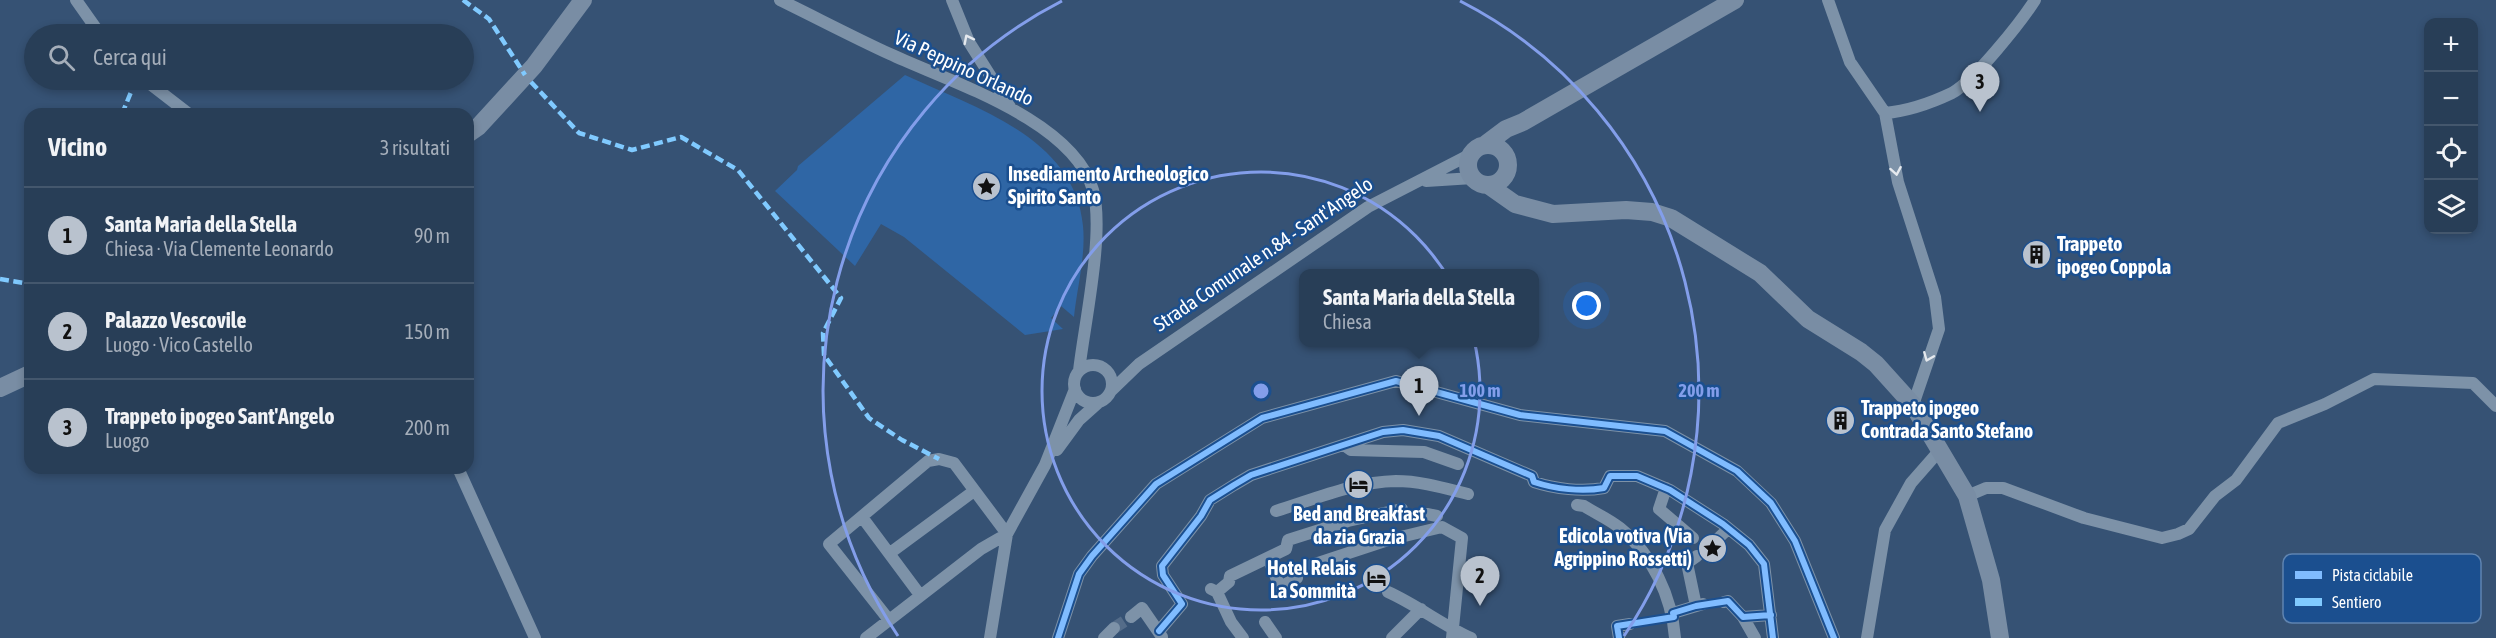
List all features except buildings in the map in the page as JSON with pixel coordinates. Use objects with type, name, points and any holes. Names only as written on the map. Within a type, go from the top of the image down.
[{"type":"street","points":[[76,0],[93,24]]},
{"type":"street","points":[[474,128],[534,66],[584,0]]},
{"type":"street","name":"Via Peppino Orlando","points":[[780,0],[889,54],[1010,107],[1044,129],[1067,149],[1093,189],[1097,216],[1078,371]]},
{"type":"street","points":[[952,0],[969,42],[1010,107]]},
{"type":"street","name":"Strada Comunale n.84 - Sant'Angelo","points":[[1111,391],[1139,364],[1368,207],[1479,149],[1506,129],[1523,122],[1735,0]]},
{"type":"street","points":[[1886,113],[1905,111],[1954,92],[2020,23],[2035,0]]},
{"type":"street","points":[[1827,2],[1850,62],[1886,113],[1898,182],[1935,297],[1939,329],[1913,405]]},
{"type":"street","points":[[158,90],[181,108]]},
{"type":"street","name":"Strada Comunale n.84 - Sant'Angelo","points":[[1506,163],[1509,143],[1523,122]]},
{"type":"street","points":[[1526,205],[1514,189],[1499,147],[1479,149],[1468,168],[1480,181],[1515,204],[1526,205],[1553,214],[1626,210],[1652,212],[1671,218],[1760,273],[1808,319],[1861,352],[1913,405],[1966,496],[1991,580],[2000,638]]},
{"type":"street","points":[[1480,181],[1501,180],[1506,163]]},
{"type":"street","name":"Strada Comunale n.84 - Sant'Angelo","points":[[1413,183],[1480,181]]},
{"type":"street","points":[[1045,465],[1079,420],[1111,391],[1112,379],[1106,369],[1091,365],[1081,351]]},
{"type":"street","name":"Strada Comunale n.84 - Sant'Angelo","points":[[1106,369],[1139,364]]},
{"type":"street","points":[[990,638],[1007,534],[1045,465],[1075,388],[1078,371],[1091,365]]},
{"type":"street","points":[[0,388],[24,377]]},
{"type":"street","points":[[1966,496],[1986,488],[2003,488],[2084,518],[2162,538],[2189,529],[2215,496],[2236,480],[2278,423],[2325,404],[2374,379],[2401,379],[2421,383],[2473,383],[2496,406]]},
{"type":"street","points":[[1058,638],[1079,574],[1092,556],[1156,484],[1262,418],[1396,381],[1520,415],[1665,431],[1737,471],[1771,503],[1795,542],[1834,638]]},
{"type":"street","points":[[1075,388],[1081,399],[1098,403]]},
{"type":"street","points":[[1131,617],[1142,609],[1161,635],[1182,604],[1163,575],[1162,566],[1173,548],[1201,516],[1210,500],[1251,475],[1387,431],[1403,430],[1439,436],[1532,476],[1534,482],[1588,491],[1604,488],[1610,476],[1646,478],[1688,500],[1749,545],[1764,564],[1773,638]]},
{"type":"street","points":[[1344,445],[1351,450],[1424,452],[1458,464]]},
{"type":"street","points":[[1867,638],[1885,530],[1911,483],[1940,450]]},
{"type":"street","points":[[889,620],[829,544],[862,517],[870,507],[928,461],[939,459],[954,463],[1007,534]]},
{"type":"street","points":[[461,474],[502,571],[535,638]]},
{"type":"street","points":[[1275,511],[1375,482],[1398,481],[1431,484],[1468,494]]},
{"type":"street","points":[[1666,488],[1659,509],[1693,538]]},
{"type":"street","points":[[890,553],[974,491]]},
{"type":"street","points":[[1577,505],[1584,506],[1620,528],[1644,554],[1654,568],[1673,613],[1675,638]]},
{"type":"street","points":[[1243,638],[1231,622],[1214,591],[1228,582],[1230,576],[1286,549],[1288,540],[1348,521],[1402,509]]},
{"type":"street","points":[[862,517],[920,595]]},
{"type":"street","points":[[1312,565],[1388,540],[1442,527],[1462,538],[1453,634]]},
{"type":"street","points":[[1709,547],[1728,530]]},
{"type":"street","points":[[866,638],[981,549],[1007,534]]},
{"type":"street","points":[[1673,613],[1700,605],[1687,563],[1697,556]]},
{"type":"street","points":[[1268,558],[1280,586],[1297,578]]},
{"type":"street","points":[[1388,592],[1421,609],[1453,634],[1471,638]]},
{"type":"street","points":[[1724,602],[1728,601],[1743,617],[1755,638]]},
{"type":"street","points":[[1392,638],[1421,609]]},
{"type":"street","points":[[1743,617],[1771,615]]},
{"type":"street","points":[[1265,622],[1276,638]]},
{"type":"street","points":[[1619,638],[1617,626],[1630,624]]},
{"type":"street","points":[[1104,638],[1114,628]]},
{"type":"shaded area","points":[[905,75],[989,113],[1017,129],[1041,148],[1061,169],[1076,195],[1084,237],[1074,317],[1061,306],[1051,318],[1063,329],[1025,335],[904,237],[881,224],[855,266],[775,191],[797,170],[798,166]]},
{"type":"tunnel","points":[[1114,628],[1131,617]]},
{"type":"marked path","points":[[463,0],[489,19],[525,75]]},
{"type":"marked path","points":[[531,82],[579,133],[632,150],[681,137],[738,170],[841,298],[823,333],[824,355],[869,418],[902,440],[939,459]]},
{"type":"marked path","points":[[124,108],[132,90]]},
{"type":"marked path","points":[[0,279],[24,283]]},
{"type":"cycle path","points":[[1058,638],[1079,574],[1092,556],[1156,484],[1262,418],[1396,381],[1520,415],[1665,431],[1737,471],[1771,503],[1795,541],[1834,638]]},
{"type":"cycle path","points":[[1159,631],[1182,604],[1163,575],[1162,566],[1201,516],[1210,500],[1251,475],[1383,432],[1403,430],[1439,436],[1532,476],[1534,482],[1551,486],[1578,490],[1596,489],[1604,488],[1610,476],[1637,476],[1670,490],[1723,524],[1749,545],[1764,564],[1773,638]]},
{"type":"cycle path","points":[[1619,638],[1617,626],[1674,617],[1673,613],[1696,606],[1728,601],[1743,617],[1771,615]]},
{"type":"place","name":"Trappeto ipogeo Sant'Angelo","points":[[1980,112]]},
{"type":"place","name":"Insediamento Archeologico Spirito Santo","points":[[987,186]]},
{"type":"place","name":"Trappeto ipogeo Coppola","points":[[2036,255]]},
{"type":"place","name":"Santa Maria della Stella","points":[[1419,416]]},
{"type":"place","name":"Trappeto ipogeo Contrada Santo Stefano","points":[[1840,420]]},
{"type":"place","name":"Bed and Breakfast da zia Grazia","points":[[1359,484]]},
{"type":"place","name":"Edicola votiva (Via Agrippino Rossetti)","points":[[1713,548]]},
{"type":"place","name":"Hotel Relais La Sommità","points":[[1377,579]]},
{"type":"place","name":"Palazzo Vescovile","points":[[1480,606]]}]
